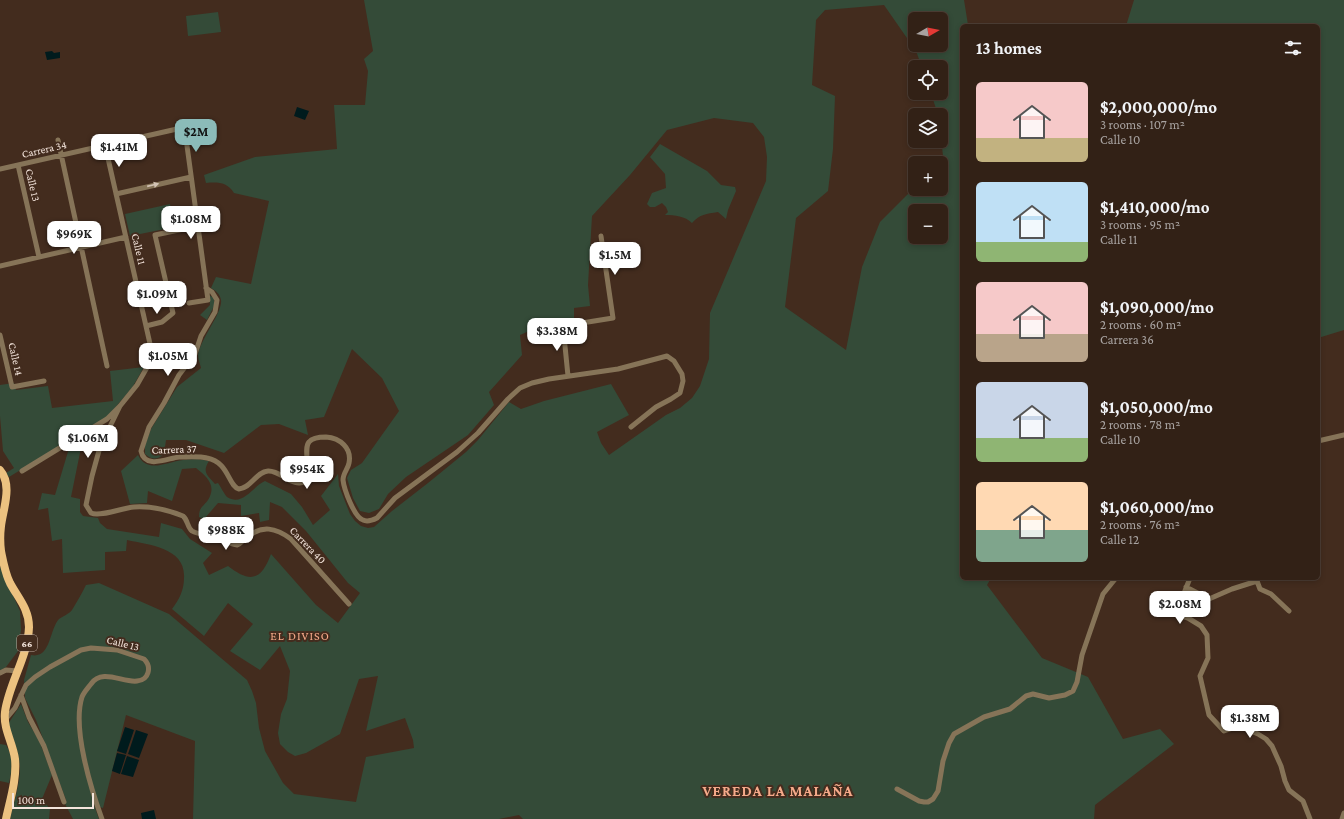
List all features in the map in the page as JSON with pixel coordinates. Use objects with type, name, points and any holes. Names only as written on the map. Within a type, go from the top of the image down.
[{"type":"highway","name":"66","points":[[0,470],[6,485],[0,534],[1,550],[7,576],[25,607],[29,625],[27,642],[6,704],[4,721],[15,761],[14,777],[6,819]]},
{"type":"street","name":"Carrera 34","points":[[0,169],[180,128],[185,131],[191,177]]},
{"type":"street","points":[[58,140],[108,366]]},
{"type":"street","name":"Calle 11","points":[[105,145],[153,358],[139,382],[120,406]]},
{"type":"street","name":"Calle 13","points":[[18,165],[39,257]]},
{"type":"street","points":[[116,194],[191,177],[208,300],[189,303]]},
{"type":"street","points":[[146,326],[162,322],[173,313],[155,235],[198,226]]},
{"type":"street","points":[[601,236],[613,318],[563,326],[568,376],[618,369],[667,356],[679,366],[682,374],[683,381],[680,392],[656,407],[631,426]]},
{"type":"street","points":[[0,266],[126,237]]},
{"type":"street","name":"Carrera 37","points":[[206,288],[212,292],[216,300],[215,312],[201,336],[195,354],[179,375],[149,427],[141,451],[145,459],[155,462],[178,457],[213,459],[223,467],[235,487],[239,489],[247,487],[261,474],[267,471],[276,472],[300,484],[306,481],[308,475],[307,448],[309,442],[313,439],[321,437],[332,438],[338,440],[345,446],[350,456],[348,468],[343,477],[343,483],[358,518],[367,521],[377,518],[395,498],[457,452],[478,433],[508,399],[520,388],[532,383],[568,376]]},
{"type":"street","name":"Calle 14","points":[[0,335],[12,387],[44,381]]},
{"type":"street","points":[[22,471],[108,419],[120,406]]},
{"type":"street","name":"Carrera 40","points":[[120,406],[100,447],[92,476],[86,505],[91,513],[99,514],[132,507],[160,509],[183,516],[186,518],[190,528],[193,531],[218,537],[236,545],[240,544],[256,531],[270,529],[276,530],[291,539],[349,604]]},
{"type":"street","points":[[1320,441],[1344,435]]},
{"type":"street","points":[[897,789],[919,801],[928,802],[933,799],[938,791],[943,761],[948,743],[954,734],[984,716],[1010,709],[1026,696],[1033,694],[1049,698],[1065,695],[1073,691],[1077,682],[1082,655],[1103,594],[1114,580]]},
{"type":"street","points":[[1189,580],[1176,610],[1178,615],[1188,618],[1201,626],[1207,635],[1208,658],[1200,676],[1209,715],[1224,731],[1241,727],[1266,738],[1273,750],[1289,790],[1303,801],[1310,819]]},
{"type":"street","points":[[1186,587],[1209,599],[1256,580]]},
{"type":"street","points":[[1259,580],[1260,589],[1271,594],[1289,611]]},
{"type":"street","name":"Calle 13","points":[[4,721],[16,708],[26,685],[50,667],[81,650],[102,648],[127,652],[144,659],[147,662],[148,669],[147,675],[144,679],[137,682],[110,676],[102,677],[92,681],[83,695],[79,716],[85,762],[102,819]]},
{"type":"street","points":[[0,673],[6,670],[17,671]]},
{"type":"street","points":[[21,695],[29,717],[44,746],[64,802]]},
{"type":"street","points":[[1342,819],[1344,813]]},
{"type":"green space","points":[[364,0],[964,0],[968,24],[960,24],[960,580],[990,580],[987,585],[1042,658],[1088,677],[1123,739],[1160,729],[1174,744],[1095,805],[1094,819],[523,819],[519,815],[499,819],[193,819],[195,741],[126,715],[103,808],[94,805],[99,819],[73,819],[64,802],[66,800],[36,720],[25,698],[24,680],[31,655],[38,655],[46,648],[59,619],[72,610],[86,585],[99,583],[169,614],[247,680],[256,703],[259,728],[265,751],[283,783],[294,794],[356,802],[366,757],[414,748],[413,740],[405,718],[366,731],[378,676],[359,679],[340,734],[306,753],[295,756],[288,752],[280,744],[278,733],[281,714],[287,699],[290,671],[280,646],[260,670],[230,651],[253,624],[228,603],[204,636],[172,609],[182,591],[184,582],[183,568],[179,560],[173,554],[165,550],[156,546],[127,540],[126,551],[105,552],[105,570],[63,573],[62,539],[52,541],[48,508],[38,510],[42,493],[55,495],[70,445],[83,438],[71,497],[80,499],[80,512],[83,516],[98,518],[100,523],[107,529],[159,537],[161,523],[182,529],[190,539],[212,553],[203,563],[209,575],[228,566],[243,575],[249,577],[254,576],[263,570],[271,554],[316,605],[338,623],[360,593],[348,583],[306,531],[282,507],[270,502],[269,520],[260,522],[259,513],[241,516],[241,505],[218,503],[203,519],[199,517],[200,511],[211,495],[211,486],[207,478],[196,468],[182,469],[172,501],[148,491],[147,503],[130,504],[121,471],[138,455],[142,461],[152,465],[186,460],[209,461],[206,468],[206,473],[215,484],[218,483],[227,497],[233,499],[243,498],[265,481],[291,494],[302,507],[313,525],[330,510],[321,496],[338,474],[339,486],[350,514],[361,526],[368,528],[374,527],[466,452],[478,440],[509,402],[521,409],[544,401],[611,384],[629,415],[597,432],[601,443],[609,455],[666,415],[680,408],[692,398],[700,386],[709,359],[710,313],[766,181],[767,157],[764,137],[753,123],[714,118],[667,130],[630,175],[592,216],[588,285],[590,306],[574,308],[574,320],[545,324],[520,335],[522,355],[489,392],[494,405],[468,435],[406,477],[388,494],[379,509],[369,513],[360,511],[353,498],[347,478],[351,470],[362,463],[399,411],[382,378],[352,349],[324,417],[305,420],[308,435],[279,424],[261,425],[224,453],[186,440],[166,440],[164,454],[161,456],[154,458],[145,454],[145,445],[151,429],[177,387],[201,368],[198,355],[221,305],[220,296],[211,288],[216,277],[251,284],[269,201],[234,193],[231,189],[222,184],[206,183],[204,175],[255,157],[337,149],[334,105],[365,105],[368,71],[364,59],[373,51]],"holes":[[[884,5],[908,40],[908,12],[948,12],[948,52],[916,52],[919,60],[948,60],[948,100],[933,100],[936,108],[948,108],[948,148],[942,148],[943,156],[948,156],[948,196],[908,196],[908,194],[880,222],[862,267],[846,350],[785,307],[796,218],[828,191],[833,149],[835,96],[812,85],[816,20],[825,10]]]},
{"type":"green space","points":[[1134,0],[1344,0],[1344,330],[1320,337],[1320,24],[1127,24]]},
{"type":"green space","points":[[218,12],[221,32],[188,36],[186,16]]},
{"type":"green space","points":[[660,144],[707,171],[721,185],[735,187],[736,191],[726,219],[718,212],[701,216],[692,223],[680,216],[665,215],[668,212],[662,203],[655,207],[650,207],[647,204],[652,193],[666,188],[665,174],[650,157]]},
{"type":"green space","points":[[170,204],[175,227],[130,236],[125,214]]},
{"type":"green space","points":[[209,295],[214,298],[214,306],[207,320],[200,315],[210,305]]},
{"type":"green space","points":[[144,367],[132,388],[107,417],[9,477],[6,473],[14,468],[3,451],[0,416],[0,385],[14,383],[16,390],[48,386],[52,408],[113,401],[110,371]]},
{"type":"green space","points":[[0,566],[20,611],[21,630],[18,651],[6,667],[0,671]]},
{"type":"green space","points":[[21,704],[28,722],[39,740],[52,775],[42,799],[50,809],[49,819],[10,819],[18,786],[20,767],[17,750],[8,724]]},
{"type":"green space","points":[[0,744],[6,745],[10,754],[11,768],[9,783],[0,781]]},
{"type":"water","points":[[52,51],[54,53],[60,52],[60,58],[47,60],[45,52]]},
{"type":"water","points":[[297,107],[309,111],[305,120],[294,116]]},
{"type":"water","points":[[125,727],[134,730],[126,754],[117,751]]},
{"type":"water","points":[[136,730],[148,734],[139,758],[128,754]]},
{"type":"water","points":[[117,753],[126,755],[120,774],[112,771]]},
{"type":"water","points":[[127,756],[139,760],[133,777],[121,774]]},
{"type":"water","points":[[154,810],[156,819],[142,819],[141,813]]},
{"type":"district","name":"EL DIVISO","points":[[300,636]]},
{"type":"district","name":"VEREDA LA MALAÑA","points":[[778,791]]}]
